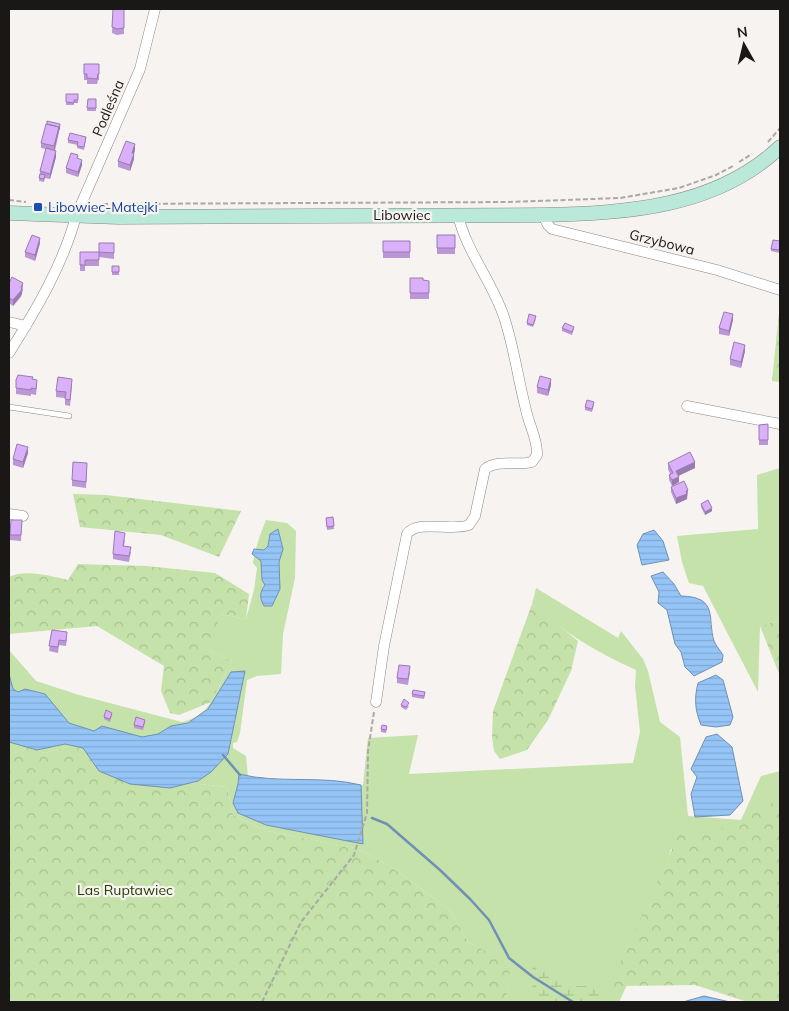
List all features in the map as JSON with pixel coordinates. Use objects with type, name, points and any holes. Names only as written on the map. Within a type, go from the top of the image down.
[{"type":"street","name":"Podleśna","points":[[9,353],[51,279],[69,240],[76,216],[140,69],[155,9]]},
{"type":"street","name":"Libowiec","points":[[9,213],[133,217],[543,215],[627,210],[671,203],[697,196],[732,182],[750,172],[780,148]]},
{"type":"street","points":[[376,702],[384,646],[407,534],[416,528],[469,525],[475,516],[485,469],[499,463],[532,462],[538,455],[525,410],[519,375],[504,317],[464,233],[458,214]]},
{"type":"street","name":"Grzybowa","points":[[543,215],[548,226],[552,229],[717,270],[780,290]]},
{"type":"street","points":[[9,322],[26,326]]},
{"type":"street","points":[[687,406],[780,424]]},
{"type":"street","points":[[9,514],[23,516]]},
{"type":"lane","points":[[9,407],[70,416]]},
{"type":"path","points":[[766,143],[780,128]]},
{"type":"path","points":[[100,205],[509,202],[620,198],[659,192],[699,182],[752,154]]},
{"type":"path","points":[[9,200],[29,202]]},
{"type":"path","points":[[262,1002],[301,922],[354,855],[368,804],[367,767],[376,702]]},
{"type":"green space","points":[[780,303],[780,382],[772,381]]},
{"type":"green space","points":[[780,468],[780,620],[760,626],[758,692],[703,586],[689,583],[682,562],[677,536],[758,529],[757,475]]},
{"type":"green space","points":[[73,494],[106,495],[241,511],[219,557],[161,535],[80,527]]},
{"type":"green space","points":[[266,520],[287,523],[296,531],[295,578],[283,634],[281,674],[257,676],[247,680],[240,733],[237,742],[233,743],[233,748],[246,756],[248,778],[353,790],[363,785],[368,738],[418,735],[409,774],[633,763],[640,732],[635,686],[636,670],[581,641],[556,624],[532,604],[536,588],[618,638],[621,631],[643,659],[648,671],[660,722],[680,737],[688,816],[741,820],[761,776],[780,771],[780,852],[671,849],[632,974],[619,1002],[510,1002],[506,999],[510,963],[469,943],[449,909],[387,864],[355,848],[267,831],[233,815],[227,787],[131,777],[73,745],[45,753],[22,747],[9,756],[9,650],[36,681],[79,695],[182,722],[194,718],[204,711],[215,695],[232,661],[210,651],[215,625],[220,614],[246,619],[254,590],[257,568],[253,563],[254,557]]},
{"type":"green space","points":[[78,564],[146,566],[215,573],[249,594],[246,619],[220,614],[210,651],[232,661],[211,702],[179,715],[170,713],[161,691],[164,666],[97,626],[9,634],[9,577],[30,573],[68,580]]},
{"type":"green space","points":[[532,604],[578,641],[571,671],[548,720],[527,750],[500,759],[494,751],[492,737],[493,711]]},
{"type":"green space","points":[[780,620],[780,676],[760,626]]},
{"type":"green space","name":"Las Ruptawiec","points":[[73,745],[131,777],[227,787],[233,815],[267,831],[355,848],[387,864],[449,909],[469,943],[511,963],[506,998],[510,1002],[9,1002],[9,756],[22,746],[45,753]]},
{"type":"green space","points":[[780,798],[780,1002],[748,1002],[695,985],[620,986],[607,991],[679,834],[731,827]]},
{"type":"green space","points":[[538,962],[572,986],[597,986],[604,991],[600,1002],[541,1002],[537,1000],[531,991],[534,981],[532,966]]},
{"type":"water","points":[[278,529],[283,549],[279,562],[280,589],[272,606],[264,606],[261,600],[261,592],[265,585],[262,580],[261,561],[252,554],[254,549],[264,550],[268,546],[270,534]]},
{"type":"water","points":[[654,530],[663,541],[669,560],[642,565],[637,545],[643,534]]},
{"type":"water","points":[[663,572],[674,584],[681,596],[693,597],[701,600],[706,605],[711,617],[714,641],[723,655],[722,662],[694,676],[685,667],[681,652],[675,644],[667,610],[658,603],[659,592],[651,576]]},
{"type":"water","points":[[245,671],[228,754],[211,772],[198,781],[170,788],[130,784],[99,771],[83,748],[65,744],[37,750],[9,742],[9,674],[13,689],[18,692],[25,689],[45,694],[69,723],[94,731],[102,726],[142,737],[158,734],[171,726],[188,723],[208,709],[231,672]]},
{"type":"water","points":[[716,675],[723,680],[733,717],[730,725],[716,727],[701,725],[696,704],[698,683]]},
{"type":"water","points":[[717,734],[732,747],[743,801],[730,815],[695,817],[691,794],[697,777],[691,769],[706,737]]},
{"type":"water","points":[[239,774],[269,779],[331,780],[361,785],[363,844],[266,825],[238,813],[233,803]]},
{"type":"water","points":[[704,996],[730,1002],[683,1002]]},
{"type":"building","points":[[113,9],[124,9],[124,28],[117,29],[112,27]]},
{"type":"building","points":[[84,64],[99,64],[97,79],[87,78],[87,74],[84,74]]},
{"type":"building","points":[[66,94],[78,94],[78,100],[74,100],[74,103],[66,102]]},
{"type":"building","points":[[88,99],[96,99],[96,108],[87,108]]},
{"type":"building","points":[[47,121],[60,124],[59,130],[59,127],[47,124]]},
{"type":"building","points":[[46,124],[59,127],[54,146],[41,143]]},
{"type":"building","points":[[70,133],[86,137],[84,147],[77,146],[78,142],[68,140]]},
{"type":"building","points":[[126,141],[135,144],[130,165],[118,161]]},
{"type":"building","points":[[46,148],[56,151],[50,174],[40,171]]},
{"type":"building","points":[[71,153],[78,155],[77,158],[82,160],[78,172],[66,168]]},
{"type":"building","points":[[40,174],[45,175],[44,179],[39,178]]},
{"type":"building","points":[[32,235],[40,238],[35,255],[25,252]]},
{"type":"building","points":[[437,235],[455,235],[455,248],[437,248]]},
{"type":"building","points":[[773,240],[780,241],[780,250],[771,249]]},
{"type":"building","points":[[383,241],[410,241],[410,252],[383,252]]},
{"type":"building","points":[[99,243],[114,243],[114,253],[99,252]]},
{"type":"building","points":[[80,252],[99,252],[99,260],[85,260],[85,265],[80,265]]},
{"type":"building","points":[[112,266],[119,266],[119,272],[112,272]]},
{"type":"building","points":[[12,277],[23,283],[21,291],[13,300],[9,298],[9,283]]},
{"type":"building","points":[[410,278],[423,278],[423,280],[429,281],[429,293],[410,293]]},
{"type":"building","points":[[724,312],[733,314],[729,331],[719,328]]},
{"type":"building","points":[[529,314],[536,316],[533,325],[527,323]]},
{"type":"building","points":[[565,323],[574,327],[572,332],[562,328]]},
{"type":"building","points":[[734,342],[745,345],[741,362],[730,359]]},
{"type":"building","points":[[18,375],[33,377],[32,379],[37,380],[36,389],[16,388]]},
{"type":"building","points":[[540,376],[551,379],[548,390],[537,387]]},
{"type":"building","points":[[58,377],[72,379],[70,400],[65,399],[66,392],[56,391]]},
{"type":"building","points":[[587,400],[594,402],[592,409],[585,407]]},
{"type":"building","points":[[768,424],[768,440],[759,440],[759,425]]},
{"type":"building","points":[[17,444],[28,447],[23,462],[13,459]]},
{"type":"building","points":[[690,452],[695,462],[676,471],[679,477],[672,480],[669,475],[673,473],[668,463]]},
{"type":"building","points":[[73,462],[87,463],[86,482],[72,480]]},
{"type":"building","points":[[684,481],[688,490],[686,491],[687,494],[676,498],[671,487]]},
{"type":"building","points":[[708,500],[712,508],[705,512],[701,504]]},
{"type":"building","points":[[333,517],[334,526],[327,527],[326,518]]},
{"type":"building","points":[[11,520],[22,520],[21,535],[10,535]]},
{"type":"building","points":[[115,531],[125,533],[123,546],[131,547],[129,556],[113,554]]},
{"type":"building","points":[[52,630],[67,632],[66,641],[59,640],[58,647],[49,646]]},
{"type":"building","points":[[399,665],[410,666],[408,679],[397,678]]},
{"type":"building","points":[[413,690],[425,692],[424,696],[412,694]]},
{"type":"building","points":[[404,699],[409,703],[406,707],[401,705]]},
{"type":"building","points":[[106,710],[112,713],[110,719],[104,717]]},
{"type":"building","points":[[136,717],[145,720],[143,727],[134,725]]},
{"type":"building","points":[[382,725],[387,726],[386,730],[381,729]]},
{"type":"waterway","points":[[223,755],[240,775]]},
{"type":"waterway","points":[[372,818],[387,824],[470,899],[489,920],[509,958],[533,977],[573,1002]]},
{"type":"place","name":"Libowiec-Matejki","points":[[38,207]]}]
